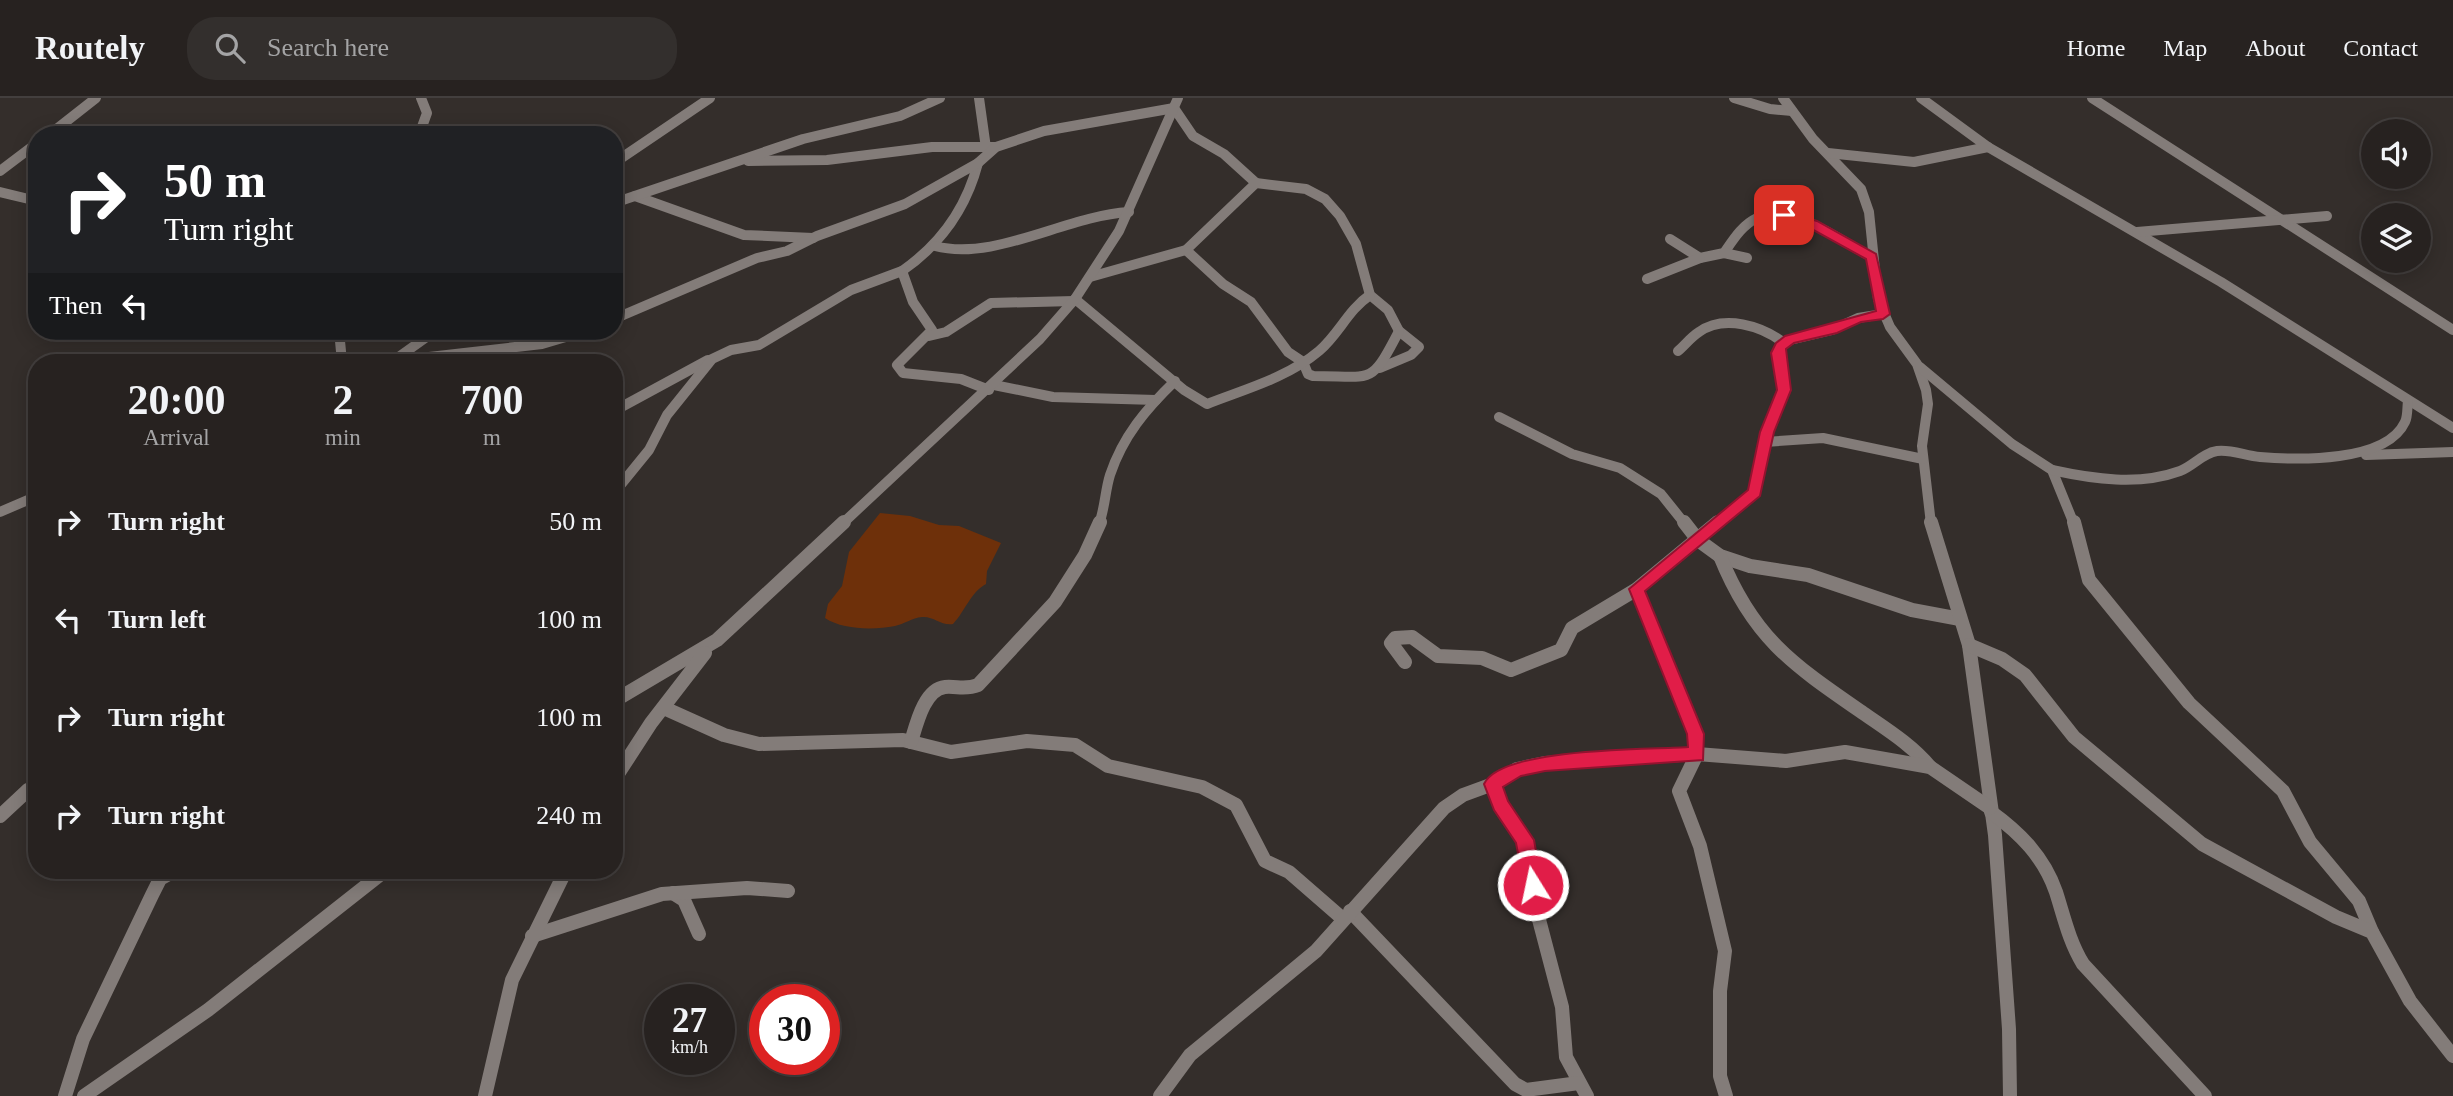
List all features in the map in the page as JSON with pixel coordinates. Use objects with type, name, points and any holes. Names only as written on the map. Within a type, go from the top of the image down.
[{"type":"street","points":[[60,126],[96,98]]},
{"type":"street","points":[[421,98],[427,113],[422,126]]},
{"type":"street","points":[[623,157],[710,98]]},
{"type":"street","points":[[623,200],[803,139],[900,116],[940,98]]},
{"type":"street","points":[[979,98],[991,147]]},
{"type":"street","points":[[1734,98],[1770,109],[1792,111]]},
{"type":"street","points":[[1783,98],[1828,153],[1855,180],[1865,198],[1872,257],[1883,314],[1923,377],[1928,404],[1923,434],[1923,459],[1932,534],[1969,645],[1999,872],[2007,991],[2010,1096]]},
{"type":"street","points":[[1921,98],[1989,147],[2221,282],[2453,428]]},
{"type":"street","points":[[2092,98],[2453,330]]},
{"type":"street","points":[[737,161],[827,160],[932,147],[991,147],[1044,131],[1176,103]]},
{"type":"street","points":[[1176,103],[1193,136],[1233,160],[1256,183],[1306,188],[1325,199],[1340,216],[1356,244],[1370,295],[1390,312],[1399,331],[1419,349],[1364,377],[1317,377],[1308,374],[1303,362],[1288,352],[1251,302],[1223,284],[1186,250]]},
{"type":"street","points":[[623,766],[651,723],[699,659],[717,640],[852,512],[991,387],[1041,339],[1075,300],[1129,212],[1176,103]]},
{"type":"street","points":[[623,315],[713,276],[787,251],[905,204],[978,163],[991,147]]},
{"type":"street","points":[[1828,153],[1924,162],[1989,147]]},
{"type":"street","points":[[2,168],[28,149]]},
{"type":"street","points":[[623,406],[683,371],[731,350],[759,345],[851,290],[902,271],[935,246],[973,187],[978,163]]},
{"type":"street","points":[[1090,277],[1186,250],[1256,183]]},
{"type":"street","points":[[0,192],[28,199]]},
{"type":"street","points":[[635,196],[744,235],[814,238]]},
{"type":"street","points":[[935,246],[959,251],[988,248],[1077,220],[1129,212]]},
{"type":"street","points":[[1724,254],[1735,233],[1746,225],[1761,218],[1779,215],[1804,220],[1872,257]]},
{"type":"street","points":[[2136,232],[2277,218],[2327,216]]},
{"type":"street","points":[[1670,239],[1700,258]]},
{"type":"street","points":[[1647,279],[1700,258],[1724,254],[1747,258]]},
{"type":"street","points":[[902,271],[903,281],[918,311],[931,327],[929,335]]},
{"type":"street","points":[[1156,400],[1054,397],[899,371],[898,362],[929,335],[946,331],[991,303],[1075,300],[1175,382],[1208,404],[1268,381],[1303,362],[1327,344],[1347,312],[1370,295]]},
{"type":"street","points":[[1405,662],[1391,643],[1395,638],[1409,636],[1438,656],[1482,658],[1513,670],[1561,650],[1573,628],[1637,589],[1755,492],[1765,442],[1784,390],[1778,353],[1784,343],[1832,330],[1865,316],[1883,314]]},
{"type":"street","points":[[1678,351],[1702,330],[1721,326],[1760,328],[1784,343]]},
{"type":"street","points":[[1380,368],[1399,331]]},
{"type":"street","points":[[400,354],[420,340]]},
{"type":"street","points":[[457,354],[556,340]]},
{"type":"street","points":[[623,482],[649,450],[667,415],[712,359]]},
{"type":"street","points":[[1917,364],[2019,449],[2052,470],[2087,476],[2139,477],[2181,471],[2219,451],[2269,457],[2453,452]]},
{"type":"street","points":[[911,742],[920,716],[937,690],[946,687],[962,691],[978,685],[1055,602],[1085,555],[1101,520],[1109,477],[1124,440],[1156,400],[1175,382]]},
{"type":"street","points":[[2351,456],[2398,433],[2407,419],[2409,401]]},
{"type":"street","points":[[1499,417],[1572,454],[1620,468],[1638,479],[1670,503],[1699,540],[1720,556],[1750,566],[1808,575],[1912,610],[1960,620]]},
{"type":"street","points":[[1765,442],[1831,439],[1923,459]]},
{"type":"street","points":[[2052,470],[2074,523],[2089,580],[2189,703],[2283,791],[2310,842],[2358,901],[2410,1001],[2453,1056]]},
{"type":"street","points":[[0,512],[28,500]]},
{"type":"street","points":[[1720,556],[1753,623],[1790,664],[1912,746],[1930,767],[2020,834],[2038,857],[2055,889],[2070,943],[2083,964],[2205,1096]]},
{"type":"street","points":[[1637,589],[1695,734],[1697,754],[1679,791],[1702,852],[1725,951],[1725,970],[1720,990],[1720,1076],[1726,1096]]},
{"type":"street","points":[[623,696],[717,640]]},
{"type":"street","points":[[1969,645],[2002,659],[2025,676],[2074,737],[2202,844],[2326,913],[2372,932]]},
{"type":"street","points":[[664,708],[724,735],[759,744],[806,746],[878,739],[911,742],[951,752],[1012,742],[1068,743],[1108,766],[1202,787],[1238,806],[1265,861],[1289,872],[1347,915],[1515,1084],[1526,1090],[1583,1089],[1566,1057],[1562,1007],[1537,912],[1524,840],[1501,805],[1493,784]]},
{"type":"street","points":[[1160,1096],[1190,1055],[1316,951],[1444,808],[1463,795],[1493,784],[1517,769],[1545,763],[1697,754],[1774,761],[1846,752],[1930,767]]},
{"type":"street","points":[[0,816],[28,790]]},
{"type":"street","points":[[65,1096],[69,1075],[83,1039],[158,879]]},
{"type":"street","points":[[83,1096],[208,1010],[375,879]]},
{"type":"street","points":[[485,1096],[512,979],[562,879]]},
{"type":"street","points":[[533,936],[644,898],[672,893],[747,888],[788,891]]},
{"type":"street","points":[[672,893],[684,900],[699,934]]},
{"type":"shaded area","points":[[880,513],[910,516],[939,525],[959,526],[1001,543],[987,571],[986,584],[976,592],[953,624],[922,617],[895,626],[859,628],[841,625],[825,618],[828,604],[842,586],[849,552]]},
{"type":"route","points":[[1533,885],[1524,840],[1501,805],[1493,784],[1517,769],[1545,763],[1697,754],[1695,734],[1637,589],[1755,492],[1767,432],[1784,390],[1778,353],[1780,346],[1796,337],[1822,333],[1858,318],[1883,314],[1872,257],[1847,246],[1813,224],[1784,215]]}]
